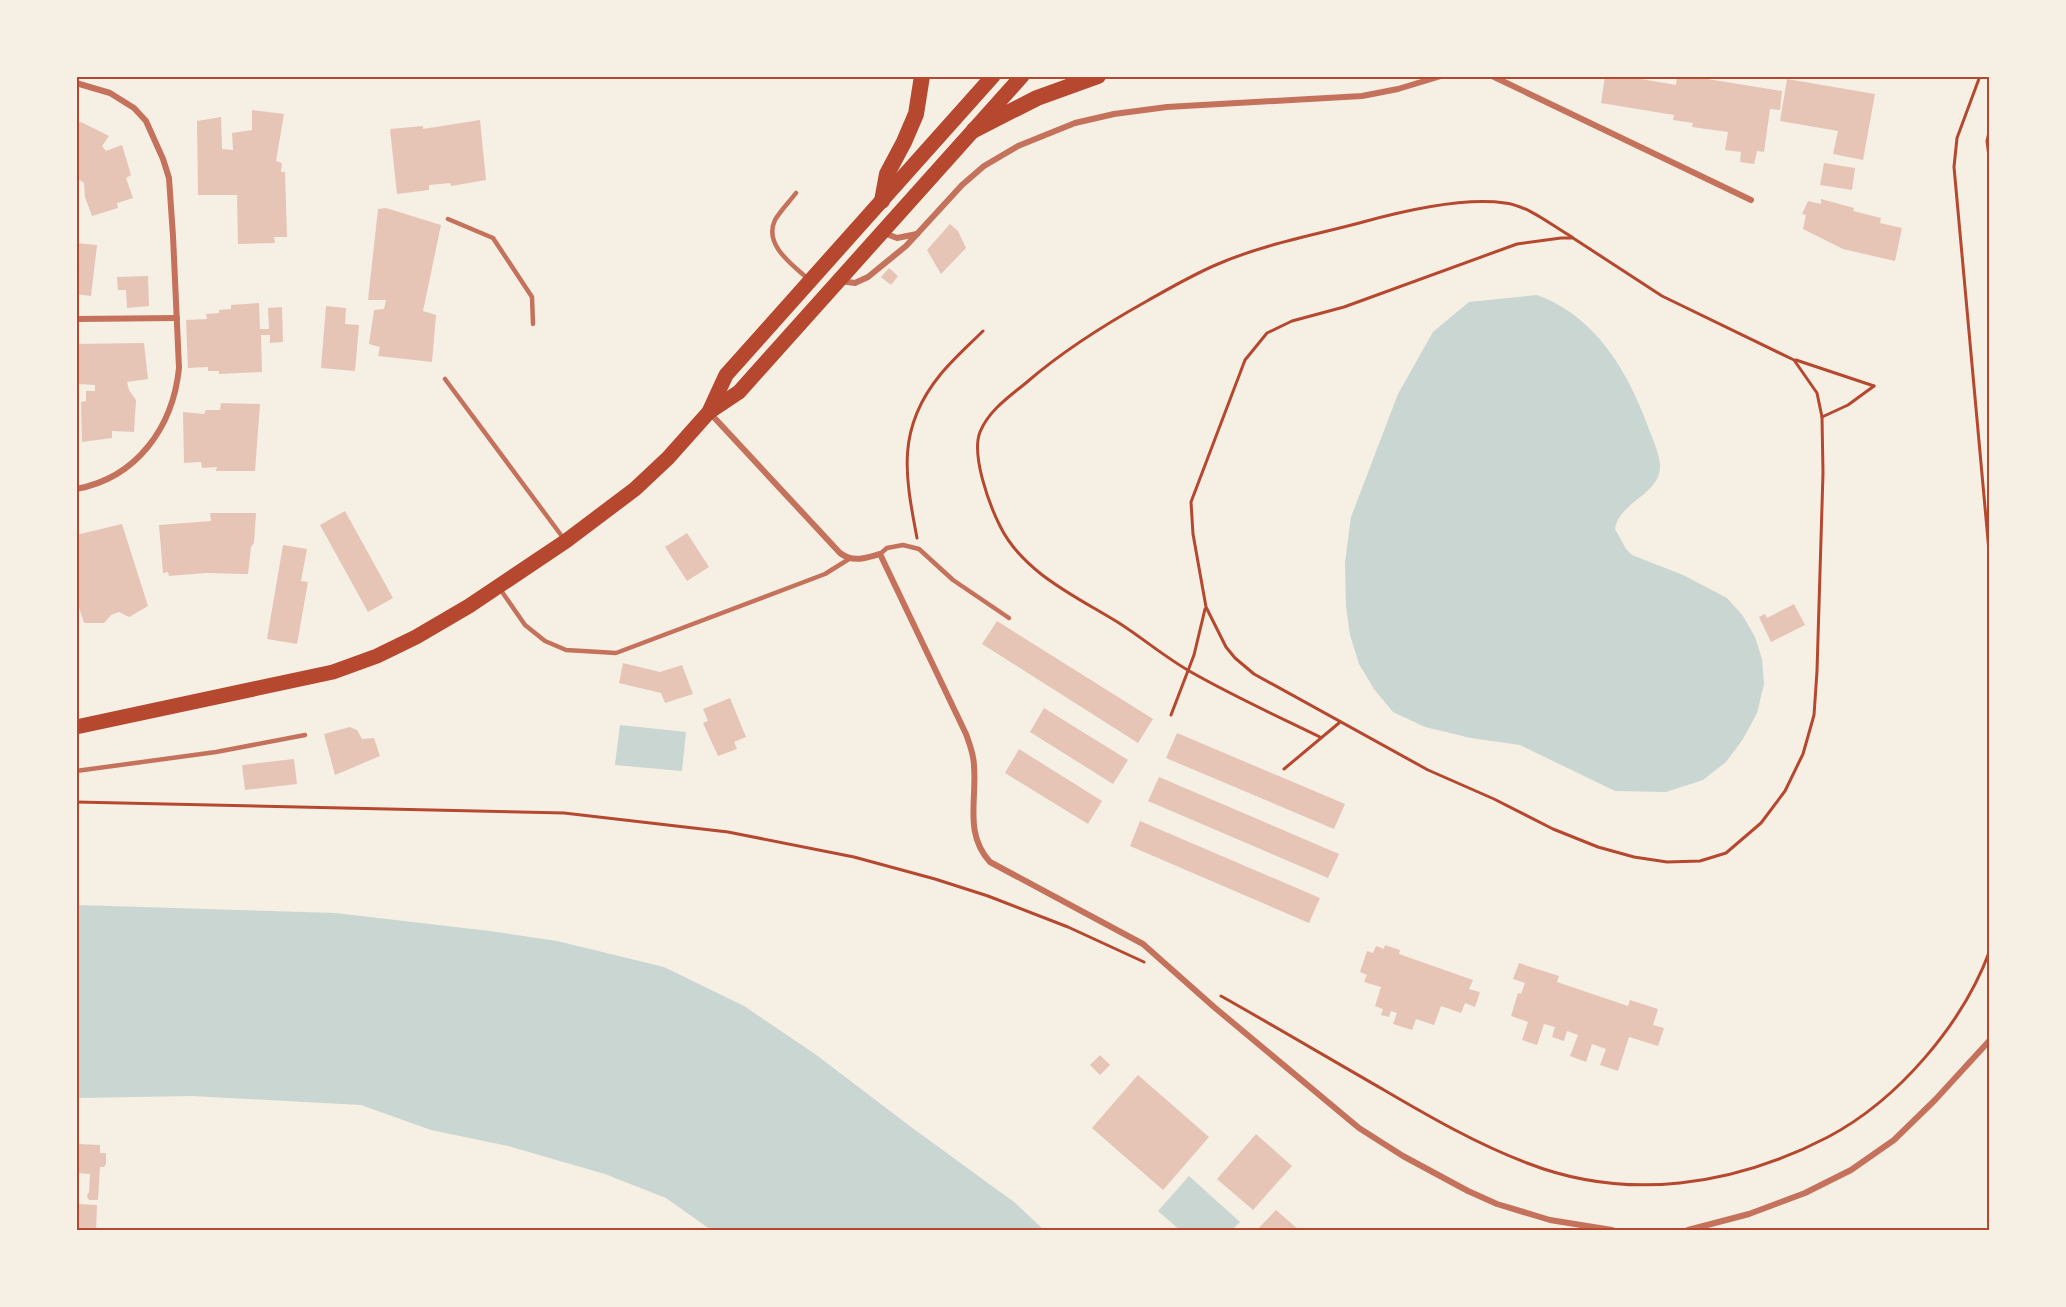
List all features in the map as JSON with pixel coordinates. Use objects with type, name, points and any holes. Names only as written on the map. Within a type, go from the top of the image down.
[{"type":"highway","points":[[882,201],[886,174],[916,114],[922,76]]},
{"type":"highway","points":[[974,130],[1037,98],[1098,76]]},
{"type":"main road","points":[[709,412],[726,375],[993,76]]},
{"type":"main road","points":[[76,727],[333,672],[377,656],[405,643],[498,587],[566,541],[643,482],[668,459],[709,412],[740,392],[1022,76]]},
{"type":"street","points":[[840,281],[855,283],[866,279],[901,251],[962,185],[984,166],[1018,146],[1075,123],[1114,114],[1178,106],[1362,96],[1398,89],[1441,76]]},
{"type":"street","points":[[1492,76],[1751,200]]},
{"type":"street","points":[[76,82],[110,93],[134,108],[146,121],[164,159],[169,178],[179,368],[171,407],[146,448],[122,472],[104,482],[76,489]]},
{"type":"street","points":[[883,232],[897,238],[918,234]]},
{"type":"street","points":[[76,319],[177,318]]},
{"type":"street","points":[[709,412],[840,553],[849,559],[880,554],[966,734],[973,754],[974,766],[974,833],[981,850],[990,862],[1143,944],[1214,1007],[1359,1128],[1403,1156],[1497,1204],[1550,1220],[1612,1230]]},
{"type":"street","points":[[1688,1230],[1708,1227],[1749,1214],[1805,1193],[1851,1170],[1894,1140],[1935,1100],[1989,1040]]},
{"type":"lane","points":[[796,193],[775,220],[774,241],[778,251],[810,280]]},
{"type":"lane","points":[[448,219],[493,238],[532,297],[533,324]]},
{"type":"lane","points":[[445,379],[566,541]]},
{"type":"lane","points":[[880,554],[887,548],[903,545],[919,549],[953,580],[1008,618]]},
{"type":"lane","points":[[498,587],[525,625],[545,641],[566,651],[616,653],[825,573],[849,559]]},
{"type":"lane","points":[[76,771],[216,752],[305,735]]},
{"type":"path","points":[[1980,76],[1957,138],[1954,167],[1989,562]]},
{"type":"path","points":[[1989,128],[1987,141],[1989,164]]},
{"type":"path","points":[[1320,737],[1188,671],[1132,632],[1063,589],[1032,566],[1012,545],[1000,526],[990,501],[978,457],[980,434],[991,414],[1061,354],[1087,336],[1190,277],[1219,263],[1258,249],[1420,209],[1502,202],[1524,208],[1662,296],[1794,360],[1874,387],[1848,405],[1822,417]]},
{"type":"path","points":[[1573,238],[1517,244],[1344,307],[1292,321],[1267,333],[1245,360],[1191,502],[1193,534],[1206,607],[1218,635],[1235,658],[1263,680],[1428,770],[1494,799],[1553,829],[1598,847],[1634,857],[1667,862],[1700,861],[1726,853],[1761,823],[1785,791],[1803,754],[1814,715],[1823,473],[1822,417],[1817,393],[1794,360]]},
{"type":"path","points":[[919,549],[906,455],[913,423],[921,403],[941,373],[983,331]]},
{"type":"path","points":[[1171,715],[1188,671],[1206,607]]},
{"type":"path","points":[[1284,769],[1339,723]]},
{"type":"path","points":[[76,802],[564,813],[728,832],[854,857],[935,879],[988,896],[1068,927],[1150,964]]},
{"type":"path","points":[[1212,991],[1443,1124],[1502,1153],[1536,1167],[1578,1178],[1611,1184],[1658,1186],[1706,1181],[1736,1174],[1787,1157],[1850,1124],[1897,1085],[1936,1044],[1970,995],[1989,950]]},
{"type":"shaded area","points":[[1537,295],[1559,305],[1578,318],[1605,346],[1627,378],[1656,448],[1660,466],[1658,477],[1654,484],[1617,521],[1615,529],[1626,549],[1632,555],[1683,575],[1727,598],[1743,616],[1755,637],[1762,659],[1764,684],[1757,713],[1743,739],[1726,762],[1703,780],[1666,792],[1615,791],[1520,745],[1471,738],[1425,727],[1393,712],[1374,689],[1359,664],[1350,635],[1346,606],[1345,563],[1351,517],[1398,394],[1433,332],[1469,302]]},
{"type":"shaded area","points":[[620,725],[686,732],[682,771],[615,765]]},
{"type":"shaded area","points":[[77,905],[335,913],[557,941],[664,967],[744,1006],[815,1054],[1014,1202],[1044,1230],[711,1230],[666,1198],[605,1174],[508,1146],[431,1130],[361,1105],[192,1096],[77,1098]]},
{"type":"shaded area","points":[[1189,1176],[1240,1222],[1232,1230],[1180,1230],[1158,1211]]},
{"type":"building","points":[[1605,76],[1624,76],[1676,85],[1677,76],[1689,76],[1782,91],[1780,110],[1770,109],[1764,152],[1757,151],[1754,164],[1740,162],[1741,152],[1725,150],[1728,132],[1692,127],[1693,123],[1673,120],[1674,115],[1601,103]]},
{"type":"building","points":[[1787,79],[1875,94],[1863,160],[1833,154],[1838,131],[1780,121]]},
{"type":"building","points":[[252,110],[284,114],[276,161],[282,163],[281,172],[285,172],[287,237],[274,237],[275,243],[238,244],[237,195],[198,195],[197,121],[221,117],[222,149],[233,150],[232,133],[252,130]]},
{"type":"building","points":[[480,120],[486,180],[451,186],[450,183],[429,185],[429,190],[397,194],[390,129],[423,126],[423,129]]},
{"type":"building","points":[[81,122],[109,136],[102,146],[106,151],[122,145],[131,175],[126,178],[133,198],[117,203],[118,208],[92,216],[85,197],[84,183],[76,177],[76,124]]},
{"type":"building","points":[[1824,163],[1855,168],[1852,190],[1820,185]]},
{"type":"building","points":[[1821,199],[1881,218],[1880,223],[1902,228],[1895,261],[1843,249],[1803,229],[1806,215],[1802,214],[1808,201],[1821,204]]},
{"type":"building","points":[[386,208],[441,225],[423,311],[436,315],[432,362],[378,356],[380,347],[369,344],[374,310],[384,309],[386,300],[368,300],[378,209]]},
{"type":"building","points":[[950,224],[958,231],[966,248],[941,274],[927,250]]},
{"type":"building","points":[[76,243],[97,245],[91,296],[76,294]]},
{"type":"building","points":[[889,268],[898,276],[891,285],[881,277]]},
{"type":"building","points":[[148,276],[149,306],[127,308],[126,290],[118,290],[117,277]]},
{"type":"building","points":[[259,303],[260,329],[269,329],[268,308],[282,307],[283,342],[270,343],[270,335],[261,335],[262,372],[219,374],[219,371],[208,371],[208,367],[188,368],[186,320],[207,319],[206,314],[231,309],[231,305]]},
{"type":"building","points":[[326,306],[346,308],[345,324],[359,325],[355,371],[321,368]]},
{"type":"building","points":[[144,343],[148,379],[127,382],[136,400],[134,432],[112,431],[112,438],[82,442],[81,402],[86,401],[86,391],[95,391],[95,385],[76,384],[76,344]]},
{"type":"building","points":[[221,403],[260,404],[255,471],[216,471],[217,467],[202,468],[201,462],[184,463],[183,412],[204,414],[206,410],[220,410]]},
{"type":"building","points":[[345,511],[393,598],[368,612],[320,525]]},
{"type":"building","points":[[210,513],[256,513],[254,543],[251,547],[248,574],[206,573],[169,576],[168,572],[163,573],[159,525],[211,521]]},
{"type":"building","points":[[122,524],[148,606],[129,617],[119,612],[111,615],[104,623],[84,623],[76,597],[76,535]]},
{"type":"building","points":[[687,533],[709,567],[687,581],[665,547]]},
{"type":"building","points":[[283,545],[307,549],[301,581],[308,582],[297,644],[267,639]]},
{"type":"building","points":[[1794,604],[1805,625],[1771,642],[1759,617],[1765,614],[1767,618]]},
{"type":"building","points":[[997,621],[1153,719],[1138,743],[982,644]]},
{"type":"building","points":[[623,663],[660,672],[682,665],[693,694],[665,703],[661,693],[619,683]]},
{"type":"building","points":[[730,698],[746,737],[734,742],[737,749],[718,756],[703,723],[708,721],[703,709]]},
{"type":"building","points":[[1044,708],[1128,760],[1113,784],[1030,732]]},
{"type":"building","points":[[350,727],[357,730],[362,739],[374,738],[380,756],[335,775],[324,734]]},
{"type":"building","points":[[1177,733],[1345,804],[1334,829],[1166,758]]},
{"type":"building","points":[[1019,749],[1102,801],[1088,824],[1005,773]]},
{"type":"building","points":[[294,759],[297,784],[245,790],[242,765]]},
{"type":"building","points":[[1159,777],[1339,854],[1328,878],[1148,801]]},
{"type":"building","points":[[1140,821],[1320,898],[1309,923],[1130,846]]},
{"type":"building","points":[[1385,945],[1400,950],[1399,954],[1473,980],[1469,989],[1480,992],[1475,1007],[1465,1003],[1461,1013],[1441,1006],[1434,1025],[1416,1019],[1412,1030],[1393,1024],[1397,1013],[1391,1011],[1389,1017],[1381,1015],[1383,1009],[1375,1006],[1381,987],[1364,982],[1367,975],[1360,972],[1367,951],[1373,953],[1376,946],[1384,949]]},
{"type":"building","points":[[1519,963],[1559,976],[1557,982],[1628,1006],[1630,1000],[1658,1009],[1653,1025],[1664,1028],[1658,1046],[1629,1037],[1618,1071],[1600,1065],[1606,1049],[1592,1044],[1586,1062],[1570,1056],[1578,1035],[1567,1031],[1564,1041],[1552,1037],[1555,1027],[1544,1024],[1537,1045],[1522,1040],[1528,1022],[1511,1016],[1518,993],[1521,994],[1525,983],[1513,979]]},
{"type":"building","points":[[1100,1055],[1110,1065],[1100,1075],[1090,1065]]},
{"type":"building","points":[[1138,1075],[1209,1137],[1163,1190],[1092,1128]]},
{"type":"building","points":[[1256,1134],[1292,1166],[1253,1210],[1217,1179]]},
{"type":"building","points":[[78,1144],[100,1145],[100,1153],[106,1153],[106,1164],[100,1167],[98,1200],[89,1200],[87,1197],[90,1174],[76,1173]]},
{"type":"building","points":[[78,1204],[97,1205],[96,1230],[77,1230]]},
{"type":"building","points":[[1276,1210],[1299,1230],[1257,1230]]}]
